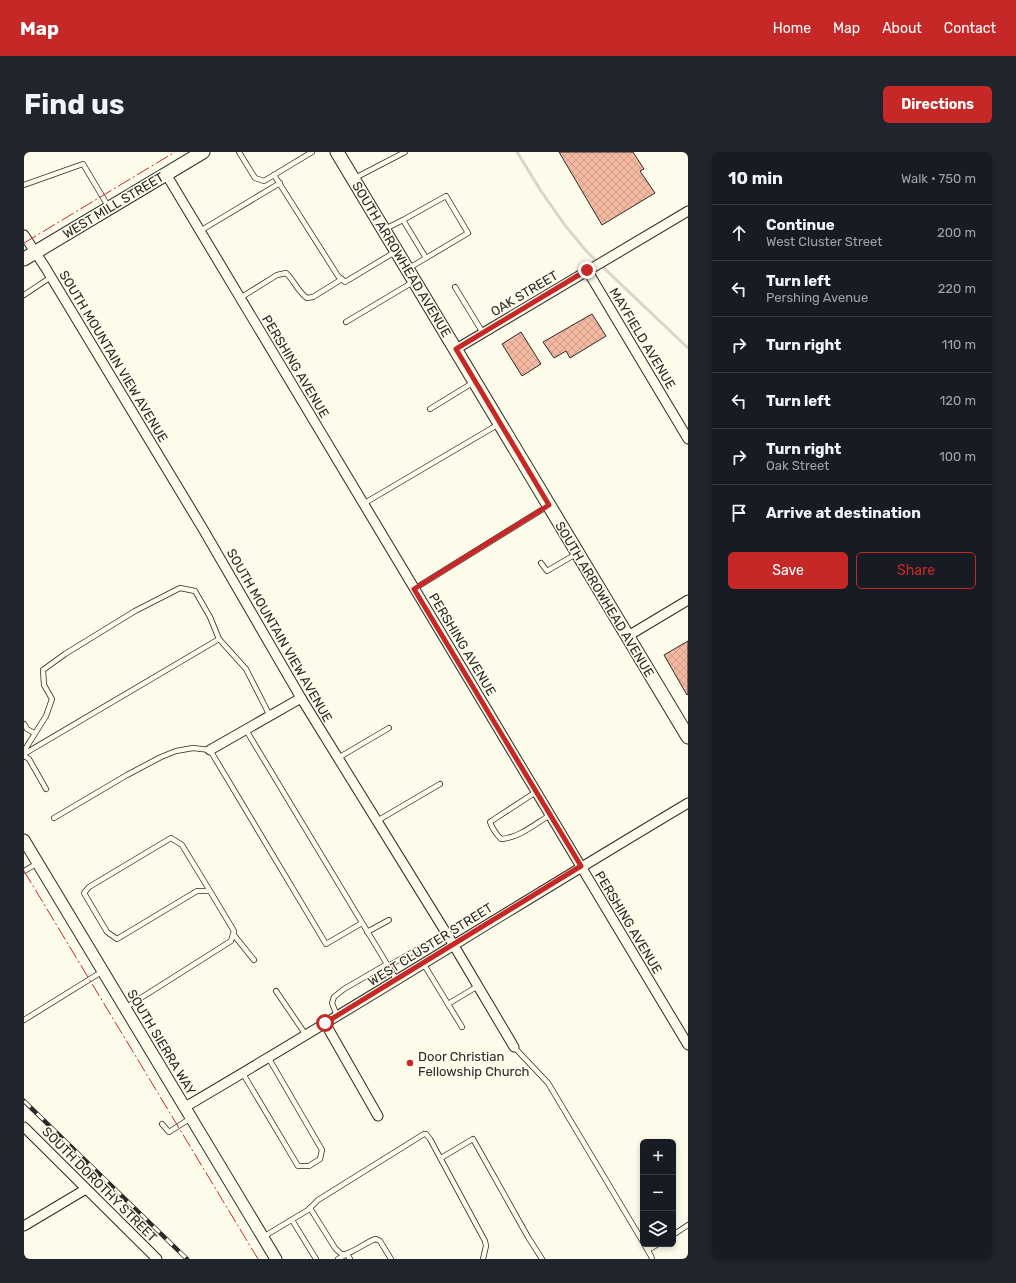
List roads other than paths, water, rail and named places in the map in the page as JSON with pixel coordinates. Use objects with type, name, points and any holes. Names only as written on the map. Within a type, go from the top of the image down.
[{"type":"main road","name":"WEST MILL STREET","points":[[30,255],[166,174],[189,158],[203,152]]},
{"type":"main road","name":"SOUTH ARROWHEAD AVENUE","points":[[337,152],[688,737]]},
{"type":"street","name":"PERSHING AVENUE","points":[[166,174],[688,1046]]},
{"type":"street","name":"OAK STREET","points":[[456,349],[688,211]]},
{"type":"street","name":"SOUTH MOUNTAIN VIEW AVENUE","points":[[24,235],[30,255],[51,277],[203,529],[301,698],[453,944],[514,1047]]},
{"type":"street","name":"MAYFIELD AVENUE","points":[[587,270],[688,439]]},
{"type":"street","points":[[628,636],[688,600]]},
{"type":"street","points":[[210,750],[301,698]]},
{"type":"street","name":"WEST CLUSTER STREET","points":[[185,1107],[338,1016],[581,866],[688,803]]},
{"type":"street","name":"SOUTH SIERRA WAY","points":[[24,840],[276,1259]]},
{"type":"street","points":[[325,1023],[378,1116]]},
{"type":"street","name":"SOUTH DOROTHY STREET","points":[[24,1127],[157,1259]]},
{"type":"street","points":[[24,1226],[86,1189]]},
{"type":"lane","points":[[239,152],[255,178],[264,181],[306,154],[312,152]]},
{"type":"lane","points":[[354,179],[405,152]]},
{"type":"lane","points":[[24,185],[83,164],[109,208]]},
{"type":"lane","points":[[274,175],[338,276],[345,282],[397,251]]},
{"type":"lane","points":[[200,231],[280,183]]},
{"type":"lane","points":[[384,230],[446,196],[468,234],[408,269]]},
{"type":"lane","points":[[403,220],[426,258]]},
{"type":"lane","points":[[240,298],[277,275],[286,273],[301,293],[307,298],[313,297],[342,279]]},
{"type":"lane","points":[[24,295],[51,277]]},
{"type":"lane","points":[[346,322],[415,281]]},
{"type":"lane","points":[[456,287],[483,332]]},
{"type":"lane","points":[[430,409],[475,381]]},
{"type":"lane","points":[[363,504],[500,423]]},
{"type":"lane","points":[[414,589],[549,505]]},
{"type":"lane","points":[[542,563],[547,571],[578,553]]},
{"type":"lane","points":[[24,754],[34,733],[46,716],[52,699],[44,686],[43,670],[65,654],[136,611],[180,588],[195,590],[210,617],[219,639],[246,669],[270,716]]},
{"type":"lane","points":[[24,754],[219,639]]},
{"type":"lane","points":[[24,724],[25,730],[34,733]]},
{"type":"lane","points":[[338,758],[389,728]]},
{"type":"lane","points":[[246,730],[396,979]]},
{"type":"lane","points":[[54,818],[127,774],[161,757],[176,751],[193,748],[210,750],[326,944],[362,923]]},
{"type":"lane","points":[[24,754],[29,759],[46,789]]},
{"type":"lane","points":[[377,821],[440,784]]},
{"type":"lane","points":[[536,792],[490,822],[492,829],[501,839],[507,839],[518,835],[550,815]]},
{"type":"lane","points":[[125,1008],[231,941],[234,931],[210,891],[182,845],[171,838],[89,887],[84,893],[107,932],[117,939],[197,891],[210,891]]},
{"type":"lane","points":[[24,872],[38,863]]},
{"type":"lane","points":[[367,932],[389,920]]},
{"type":"lane","points":[[233,934],[254,960]]},
{"type":"lane","points":[[338,1016],[332,1003],[334,997],[344,989],[427,944]]},
{"type":"lane","points":[[423,963],[462,1027]]},
{"type":"lane","points":[[24,1020],[103,971]]},
{"type":"lane","points":[[448,1004],[478,986]]},
{"type":"lane","points":[[276,991],[306,1035]]},
{"type":"lane","points":[[514,1047],[548,1083],[640,1236]]},
{"type":"lane","points":[[242,1072],[298,1166],[310,1166],[320,1159],[322,1150],[268,1057]]},
{"type":"lane","points":[[162,1124],[169,1132],[191,1118]]},
{"type":"lane","points":[[263,1237],[310,1208],[318,1200],[426,1134],[429,1136],[485,1241],[486,1246],[483,1259]]},
{"type":"lane","points":[[441,1158],[474,1138],[528,1237],[542,1259]]},
{"type":"lane","points":[[310,1208],[339,1253],[347,1254]]},
{"type":"lane","points":[[292,1220],[316,1259]]},
{"type":"lane","points":[[676,1233],[688,1225]]},
{"type":"lane","points":[[338,1259],[367,1242],[376,1239],[380,1241],[391,1259]]},
{"type":"lane","points":[[646,1247],[652,1259]]},
{"type":"lane","points":[[648,1250],[653,1247]]},
{"type":"lane","points":[[347,1254],[350,1259]]},
{"type":"waterway","points":[[517,152],[541,191],[564,224],[587,252],[688,348]]},
{"type":"railway","points":[[24,1101],[187,1259]]},
{"type":"place","name":"Door Christian Fellowship Church","points":[[410,1063]]}]
